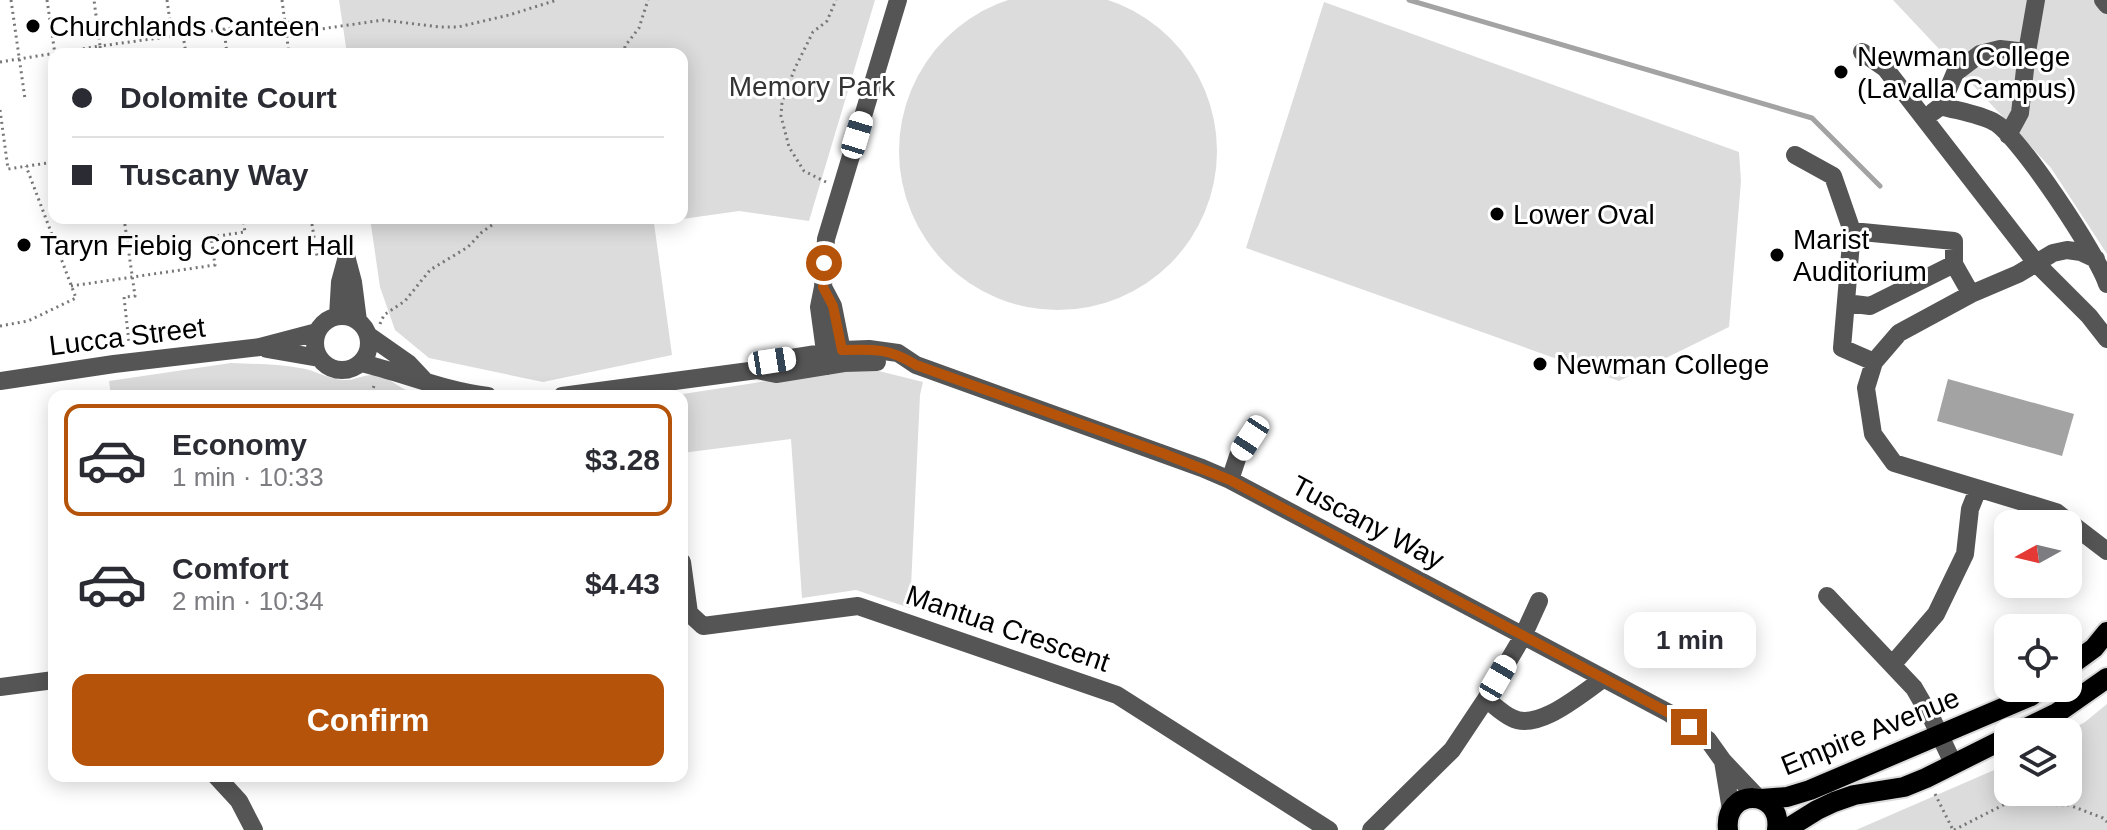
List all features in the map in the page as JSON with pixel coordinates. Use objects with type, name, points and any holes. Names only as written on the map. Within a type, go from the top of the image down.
[{"type":"main road","points":[[2082,657],[2107,632]]},
{"type":"main road","points":[[2047,718],[2107,678]]},
{"type":"main road","name":"Empire Avenue","points":[[1725,822],[1738,802],[1748,798],[1787,797],[1810,790],[2017,702]]},
{"type":"main road","name":"Empire Avenue","points":[[1785,830],[1834,802],[1854,795],[1904,787],[1994,744]]},
{"type":"main road","points":[[1760,799],[1771,805],[1777,815],[1777,830]]},
{"type":"street","points":[[834,358],[819,307],[826,239],[898,0]]},
{"type":"street","points":[[2008,135],[2020,113],[2036,0]]},
{"type":"street","points":[[2103,0],[2107,5]]},
{"type":"street","points":[[1924,119],[1941,106],[1955,73],[1980,54],[2000,49],[2027,52]]},
{"type":"street","points":[[1862,52],[1885,68],[2037,264],[2089,316],[2107,339]]},
{"type":"street","points":[[1941,106],[1996,123],[2008,135],[2046,181],[2104,272],[2107,284]]},
{"type":"street","points":[[1795,155],[1833,176],[1852,231],[1842,348],[1874,362]]},
{"type":"street","points":[[1852,231],[1954,241],[1954,264],[1971,294]]},
{"type":"street","points":[[2096,259],[2067,250],[2053,253],[1899,333],[1874,362],[1866,388],[1873,434],[1894,463],[2056,512],[2107,551]]},
{"type":"street","points":[[338,316],[341,255]]},
{"type":"street","points":[[341,255],[369,327],[368,350],[361,363],[343,371],[333,369],[319,358],[315,341],[317,332],[329,319],[350,316],[369,327],[424,380]]},
{"type":"street","points":[[1846,303],[1870,306],[1954,264]]},
{"type":"street","name":"Lucca Street","points":[[0,381],[260,347],[317,332]]},
{"type":"street","name":"Lucca Street","points":[[260,347],[319,358]]},
{"type":"street","name":"Tuscany Way","points":[[658,390],[757,370],[776,374],[869,349],[898,353],[916,365],[1230,480],[1669,713],[1708,740],[1723,761],[1760,799]]},
{"type":"street","points":[[361,363],[451,390]]},
{"type":"street","points":[[1230,480],[1238,456],[1250,438]]},
{"type":"street","points":[[1892,665],[1936,614],[1965,554],[1970,509],[1978,489]]},
{"type":"street","points":[[1827,596],[1914,688],[1953,763]]},
{"type":"street","points":[[1371,830],[1452,750],[1523,636],[1539,601]]},
{"type":"street","name":"Mantua Crescent","points":[[688,606],[689,613],[703,626],[858,606],[1117,695],[1329,830]]},
{"type":"street","points":[[1486,699],[1514,720],[1536,721],[1603,679]]},
{"type":"street","points":[[0,687],[48,681]]},
{"type":"street","points":[[1723,761],[1725,822]]},
{"type":"street","points":[[222,782],[239,801],[254,830]]},
{"type":"path","points":[[11,0],[25,99]]},
{"type":"path","points":[[47,0],[54,48]]},
{"type":"path","points":[[94,0],[100,46]]},
{"type":"path","points":[[167,0],[172,36]]},
{"type":"path","points":[[282,0],[288,48]]},
{"type":"path","points":[[89,48],[284,21],[314,30],[383,20],[458,27],[557,0]]},
{"type":"path","points":[[625,48],[639,28],[648,0]]},
{"type":"path","points":[[836,0],[827,21],[813,32],[795,68],[782,102],[781,116],[789,147],[804,171],[841,190]]},
{"type":"path","points":[[224,29],[226,48]]},
{"type":"path","points":[[183,35],[185,48]]},
{"type":"path","points":[[0,62],[48,55]]},
{"type":"path","points":[[0,110],[8,169],[48,163]]},
{"type":"path","points":[[0,326],[28,321],[76,298],[26,166]]},
{"type":"path","points":[[125,224],[135,296],[124,297],[129,346]]},
{"type":"path","points":[[71,286],[215,265],[211,237],[245,232],[244,224]]},
{"type":"path","points":[[312,224],[317,256],[341,255]]},
{"type":"path","points":[[369,327],[405,301],[430,270],[468,247],[493,224]]},
{"type":"path","points":[[1935,796],[1953,830],[2007,803],[2069,805],[2107,822]]},
{"type":"green space","points":[[1012,-1],[1104,-1],[1146,19],[1181,50],[1198,76],[1210,105],[1216,135],[1216,167],[1210,197],[1198,226],[1181,252],[1159,274],[1133,291],[1104,303],[1074,309],[1042,309],[1012,303],[983,291],[957,274],[935,252],[918,226],[906,197],[900,167],[902,120],[911,90],[926,63],[957,28],[983,11]]},
{"type":"green space","name":"Memory Park","points":[[339,0],[875,0],[809,221],[739,211],[688,218],[688,48],[346,48]]},
{"type":"green space","points":[[1893,0],[2107,0],[2107,254],[2051,168]]},
{"type":"green space","name":"Lower Oval","points":[[1324,2],[1739,152],[1741,181],[1729,327],[1619,381],[1246,248]]},
{"type":"green space","points":[[371,224],[654,224],[672,355],[543,382],[429,358],[395,330],[380,287]]},
{"type":"green space","points":[[231,363],[266,364],[306,369],[343,380],[374,375],[405,390],[110,390],[109,381]]},
{"type":"green space","points":[[832,371],[879,371],[923,382],[910,608],[856,590],[802,598],[791,439],[688,452],[688,393]]},
{"type":"green space","points":[[2107,704],[2107,830],[1856,830],[1994,770],[1994,806],[2082,806],[2082,724]]},
{"type":"shaded area","points":[[1948,379],[2074,414],[2062,456],[1937,421]]},
{"type":"waterway","points":[[1409,0],[1812,118],[1880,186]]},
{"type":"place","name":"Churchlands Canteen","points":[[33,26]]},
{"type":"place","name":"Newman College (Lavalla Campus)","points":[[1841,72]]},
{"type":"place","name":"Lower Oval","points":[[1497,214]]},
{"type":"place","name":"Taryn Fiebig Concert Hall","points":[[24,245]]},
{"type":"place","name":"Marist Auditorium","points":[[1777,255]]},
{"type":"place","name":"Newman College","points":[[1540,364]]},
{"type":"route","points":[[824,263],[823,287],[833,306],[842,350],[869,349],[898,353],[916,365],[1230,480],[1669,713],[1689,727]]}]
